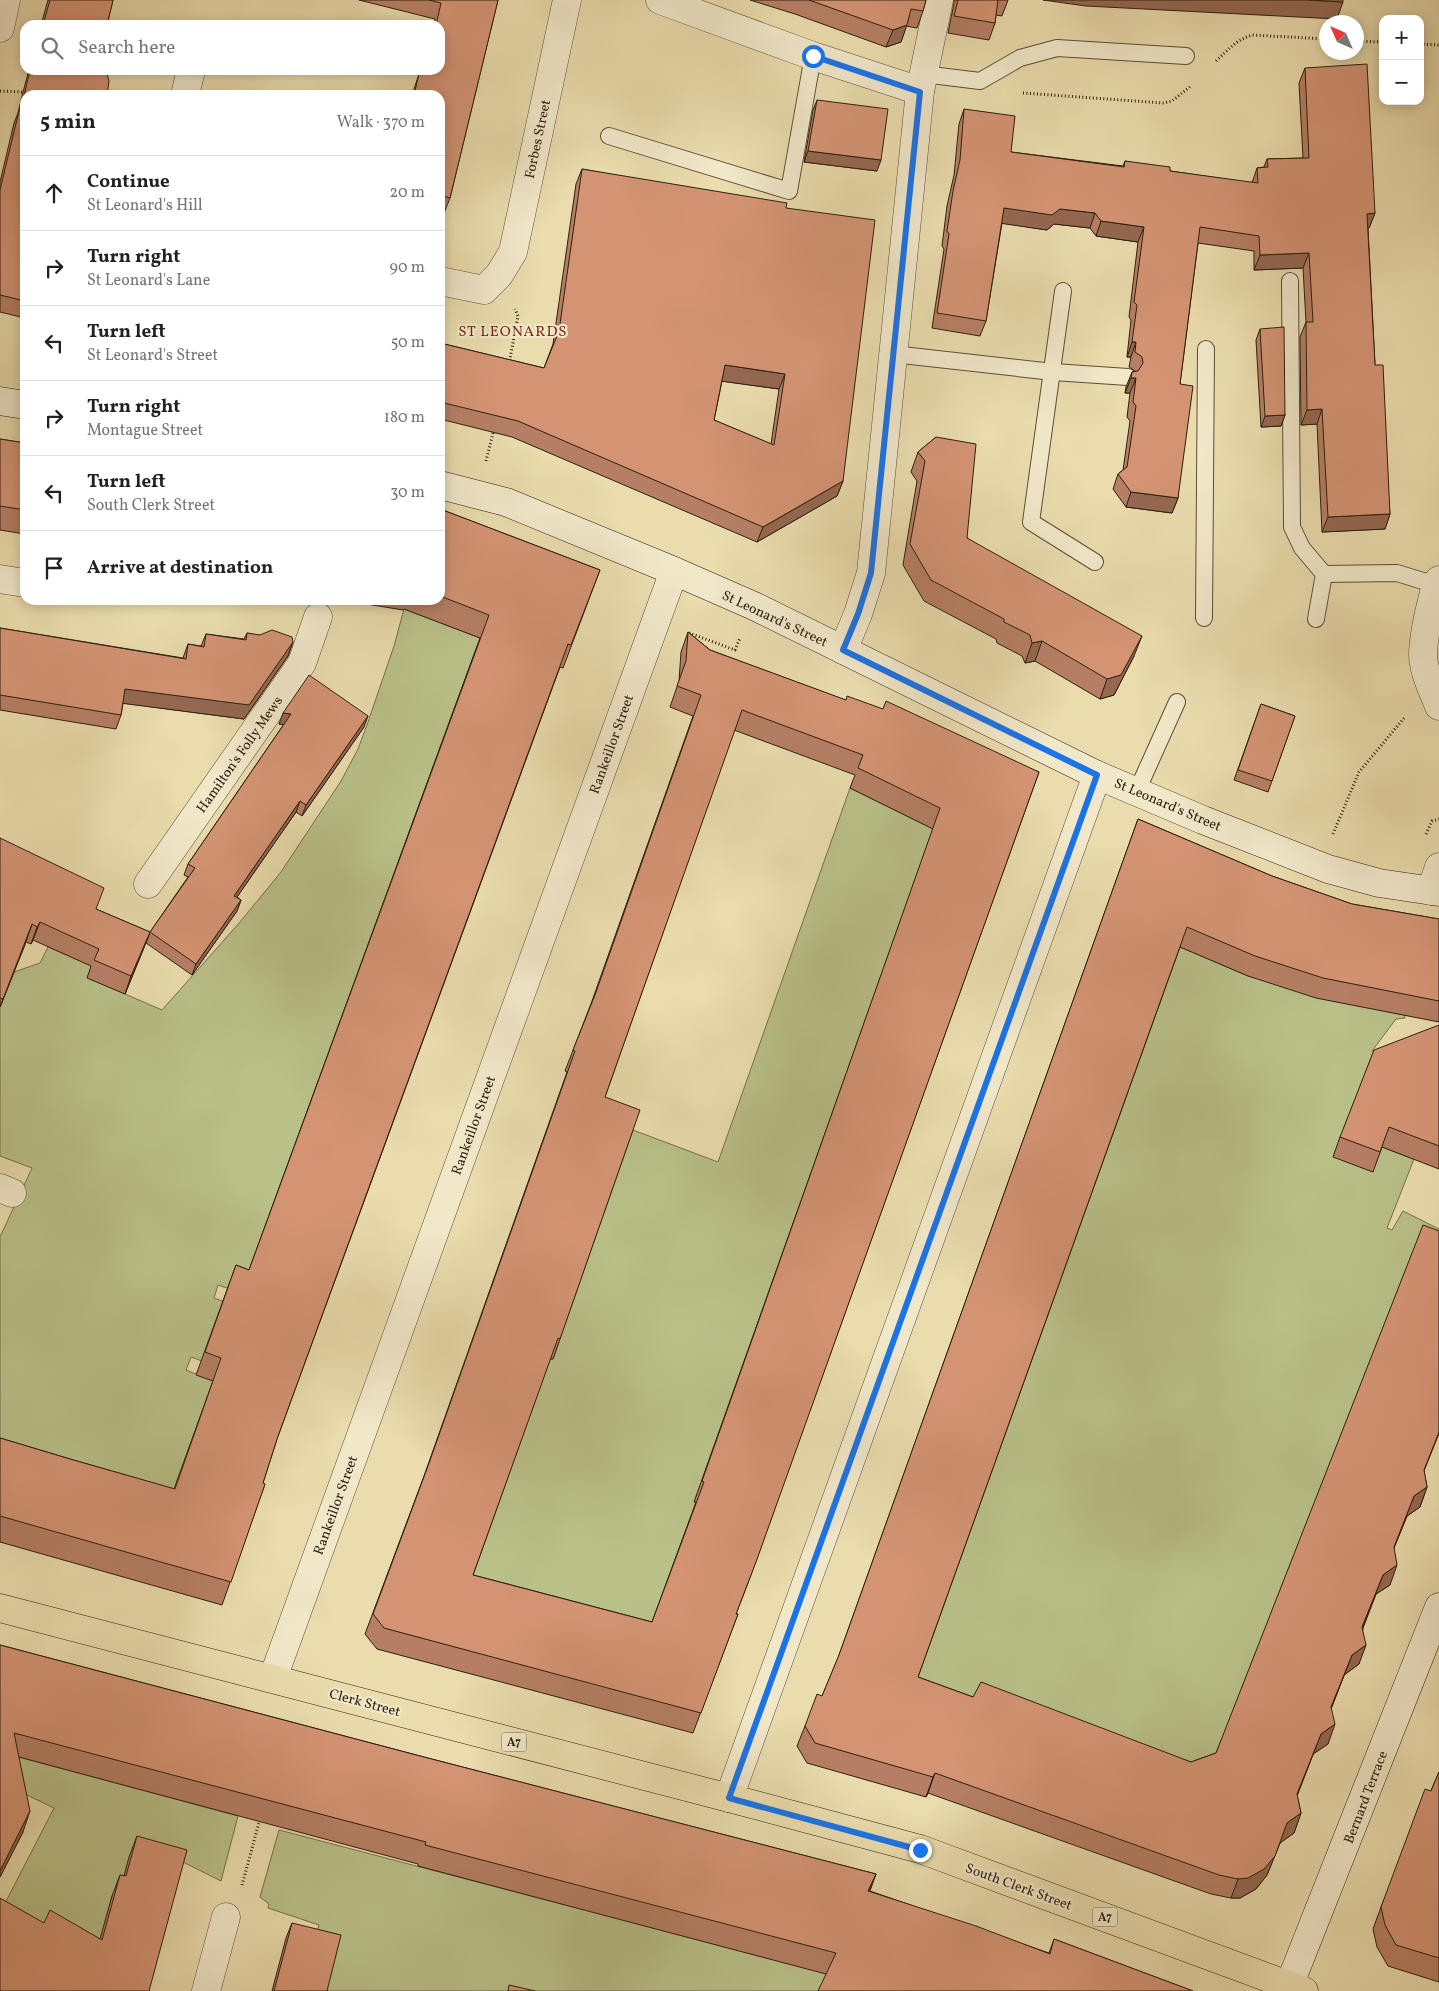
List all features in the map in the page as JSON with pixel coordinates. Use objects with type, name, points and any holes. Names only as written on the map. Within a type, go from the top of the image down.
[{"type":"main road","name":"Clerk Street","points":[[0,1608],[729,1798]]},
{"type":"main road","name":"South Clerk Street","points":[[729,1798],[920,1850],[1294,1989]]},
{"type":"street","points":[[0,28],[6,0]]},
{"type":"street","name":"Forbes Street","points":[[445,282],[484,290],[499,275],[513,252],[567,0]]},
{"type":"street","points":[[660,0],[813,56],[922,83]]},
{"type":"street","points":[[843,650],[858,614],[871,573],[892,354],[922,83],[939,0]]},
{"type":"street","points":[[186,90],[190,75]]},
{"type":"street","points":[[0,401],[20,404]]},
{"type":"street","name":"St Leonard's Street","points":[[445,485],[506,502],[674,571],[754,606],[1097,775],[1328,869],[1379,883],[1436,883]]},
{"type":"street","name":"Rankeillor Street","points":[[273,1678],[674,571]]},
{"type":"street","points":[[0,579],[20,582]]},
{"type":"street","points":[[1435,697],[1423,656],[1427,622],[1437,583]]},
{"type":"street","name":"Hamilton's Folly Mews","points":[[148,884],[302,663],[318,617]]},
{"type":"street","points":[[729,1798],[1097,775]]},
{"type":"street","name":"Bernard Terrace","points":[[1294,1989],[1439,1607]]},
{"type":"street","points":[[206,1991],[226,1917]]},
{"type":"lane","points":[[922,83],[980,81],[1020,58],[1057,48],[1186,56]]},
{"type":"lane","points":[[608,136],[789,191],[813,56]]},
{"type":"lane","points":[[1290,281],[1292,527],[1302,548],[1324,574]]},
{"type":"lane","points":[[1063,291],[1031,522],[1095,562]]},
{"type":"lane","points":[[1204,618],[1206,349]]},
{"type":"lane","points":[[892,354],[1052,372],[1128,377]]},
{"type":"lane","points":[[1324,574],[1397,573],[1437,583]]},
{"type":"lane","points":[[1316,619],[1324,574]]},
{"type":"lane","points":[[1137,791],[1177,702]]},
{"type":"path","points":[[1364,41],[1379,42]]},
{"type":"path","points":[[1424,44],[1439,45]]},
{"type":"path","points":[[0,91],[20,92]]},
{"type":"path","points":[[499,275],[518,316],[507,372]]},
{"type":"path","points":[[479,494],[494,428]]},
{"type":"path","points":[[1328,869],[1332,837],[1359,772],[1435,697]]},
{"type":"path","points":[[226,1917],[241,1889],[261,1814]]},
{"type":"green space","points":[[404,609],[480,638],[241,1293],[218,1285],[214,1298],[235,1306],[213,1365],[191,1357],[186,1370],[213,1381],[177,1481],[173,1514],[0,1464],[0,1237],[32,1168],[0,1156],[0,1007],[14,972],[40,963],[48,947],[92,966],[88,978],[162,1010],[240,922],[281,872],[341,781],[358,749],[368,722],[394,646]]},
{"type":"green space","points":[[850,788],[933,829],[695,1501],[697,1502],[648,1643],[454,1594],[550,1359],[553,1359],[633,1130],[718,1162]]},
{"type":"green space","points":[[1168,942],[1248,976],[1404,1011],[1405,1018],[1396,1019],[1372,1051],[1439,1045],[1397,1065],[1372,1172],[1382,1147],[1414,1159],[1387,1228],[1392,1230],[1403,1211],[1439,1229],[1439,1254],[1208,1776],[908,1702]]},
{"type":"green space","points":[[0,1752],[238,1816],[221,1881],[181,1861],[118,1897],[112,1896],[107,1916],[102,1957],[0,1913],[54,1808],[0,1782]]},
{"type":"green space","points":[[279,1830],[828,1974],[820,1991],[325,1991],[316,1935],[319,1925],[268,1908],[269,1904],[260,1897]]},
{"type":"building","points":[[50,0],[113,0],[108,20],[44,20]]},
{"type":"building","points":[[429,0],[498,0],[450,198],[445,196],[445,90],[415,90],[419,75],[445,75],[445,20],[437,20],[441,3]]},
{"type":"building","points":[[809,0],[926,0],[923,11],[911,9],[907,25],[893,30]]},
{"type":"building","points":[[958,0],[998,0],[995,23],[954,16]]},
{"type":"building","points":[[1309,0],[1343,0],[1343,2]]},
{"type":"building","points":[[1367,64],[1375,213],[1367,214],[1375,365],[1383,365],[1390,514],[1328,517],[1322,409],[1307,410],[1306,322],[1313,322],[1309,253],[1260,255],[1259,236],[1200,227],[1180,384],[1193,386],[1178,498],[1131,492],[1118,474],[1127,467],[1136,406],[1133,402],[1136,378],[1131,378],[1132,372],[1138,371],[1143,363],[1142,357],[1135,352],[1136,342],[1132,342],[1137,305],[1134,302],[1144,227],[1101,221],[1095,213],[1060,209],[1052,215],[1004,208],[986,321],[937,313],[949,234],[947,231],[953,191],[960,160],[964,109],[1015,116],[1011,152],[1124,167],[1125,161],[1170,167],[1170,171],[1258,183],[1257,168],[1268,167],[1267,159],[1309,158],[1305,68]]},
{"type":"building","points":[[29,75],[107,75],[109,81],[108,90],[25,90]]},
{"type":"building","points":[[817,100],[888,109],[881,160],[808,151]]},
{"type":"building","points":[[20,107],[20,300],[0,295],[0,190]]},
{"type":"building","points":[[582,169],[787,203],[786,208],[875,220],[843,481],[763,527],[518,421],[445,403],[445,344],[544,368],[559,331]],"holes":[[[725,365],[785,374],[774,445],[714,420]]]},
{"type":"building","points":[[1284,327],[1285,415],[1265,416],[1260,329]]},
{"type":"building","points":[[936,437],[976,444],[967,538],[1142,636],[1121,675],[1107,679],[1042,641],[1032,643],[1030,635],[931,580],[910,544],[925,461],[918,452]]},
{"type":"building","points":[[0,439],[20,442],[20,509],[0,506]]},
{"type":"building","points":[[445,511],[600,570],[571,645],[568,644],[328,1299],[277,1439],[263,1483],[265,1484],[231,1582],[0,1516],[0,1438],[175,1489],[221,1358],[205,1352],[236,1265],[249,1270],[489,615],[445,598]]},
{"type":"building","points":[[0,628],[186,659],[188,644],[204,647],[206,634],[246,640],[247,633],[260,635],[272,630],[292,637],[293,642],[249,705],[125,689],[121,715],[0,695]]},
{"type":"building","points":[[688,632],[710,650],[846,700],[847,696],[883,709],[886,701],[1039,772],[701,1713],[384,1628],[373,1614],[428,1466],[575,1051],[573,1050],[595,995],[701,695],[677,686],[686,661]],"holes":[[[742,710],[863,755],[858,768],[940,808],[702,1481],[704,1482],[652,1622],[473,1575],[558,1338],[560,1339],[640,1110],[605,1097]]]},
{"type":"building","points":[[309,675],[368,716],[306,805],[300,801],[234,896],[241,900],[196,964],[150,932],[195,868],[188,864],[291,714],[283,713]]},
{"type":"building","points":[[1261,704],[1295,716],[1272,781],[1238,770]]},
{"type":"building","points":[[1138,819],[1272,876],[1352,904],[1439,919],[1439,1001],[1323,978],[1255,956],[1187,927],[918,1677],[973,1697],[981,1682],[1191,1762],[1216,1753],[1423,1225],[1439,1231],[1439,1432],[1424,1470],[1427,1487],[1414,1496],[1394,1547],[1397,1565],[1383,1575],[1362,1627],[1366,1645],[1352,1655],[1331,1707],[1335,1724],[1321,1734],[1297,1794],[1301,1813],[1287,1823],[1275,1856],[1264,1869],[1248,1878],[1238,1879],[1219,1875],[935,1773],[933,1777],[815,1743],[805,1726],[817,1694],[822,1696],[839,1655]]},
{"type":"building","points":[[0,838],[104,888],[96,909],[150,932],[131,976],[94,960],[99,949],[40,922],[37,927],[32,924],[3,999],[0,998]]},
{"type":"building","points":[[1439,1025],[1439,1146],[1389,1127],[1380,1152],[1340,1137],[1374,1050]]},
{"type":"building","points":[[0,1645],[876,1874],[868,1891],[976,1926],[1050,1954],[1054,1939],[1193,1991],[818,1991],[836,1953],[425,1845],[426,1842],[14,1733],[30,1811],[0,1871]]},
{"type":"building","points":[[1439,1772],[1439,1958],[1396,1945],[1385,1925],[1381,1907],[1425,1789],[1431,1791]]},
{"type":"building","points":[[137,1836],[187,1850],[149,1991],[0,1991],[0,1898],[44,1923],[50,1910],[102,1940],[120,1875],[126,1876]]},
{"type":"building","points":[[292,1923],[341,1935],[327,1991],[274,1991]]},
{"type":"building","points":[[509,1985],[535,1991],[508,1991]]},
{"type":"district","name":"ST LEONARDS","points":[[513,331]]},
{"type":"route","points":[[813,56],[920,92],[871,573],[858,614],[843,650],[1097,775],[729,1798],[920,1850]]}]
